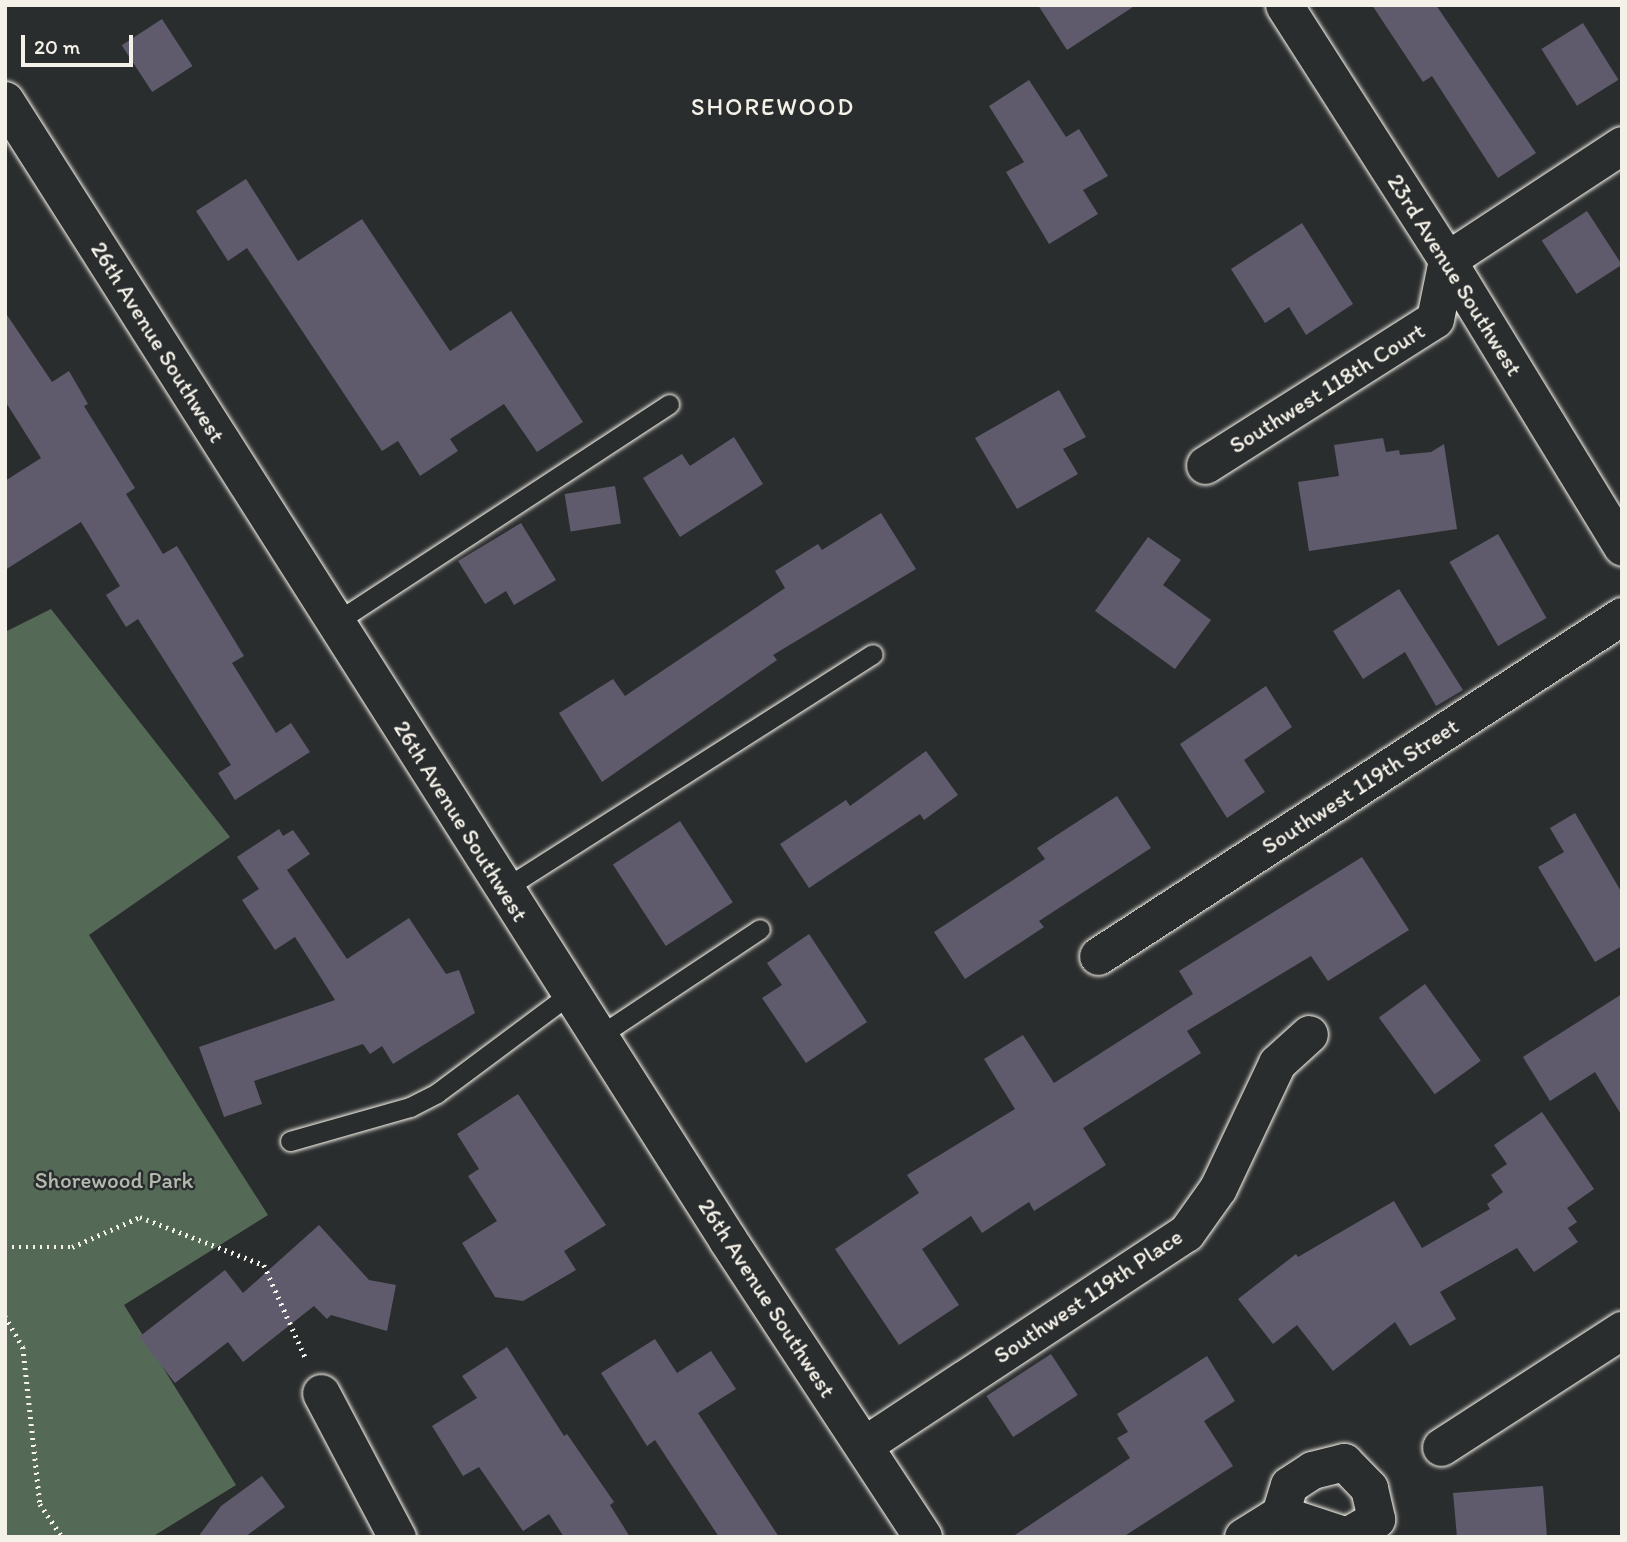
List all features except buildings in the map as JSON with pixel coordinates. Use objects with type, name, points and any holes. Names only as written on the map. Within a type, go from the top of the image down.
[{"type":"street","name":"23rd Avenue Southwest","points":[[1284,5],[1447,260],[1622,547]]},
{"type":"street","name":"26th Avenue Southwest","points":[[5,101],[504,889],[923,1537]]},
{"type":"street","points":[[1447,260],[1622,145]]},
{"type":"street","name":"Southwest 118th Court","points":[[1205,465],[1436,319],[1447,260]]},
{"type":"street","name":"Southwest 119th Street","points":[[1098,956],[1622,616]]},
{"type":"street","name":"Southwest 119th Place","points":[[863,1445],[1186,1233],[1218,1188],[1277,1063],[1309,1034]]},
{"type":"street","points":[[1441,1447],[1622,1330]]},
{"type":"street","points":[[321,1393],[397,1537]]},
{"type":"street","points":[[1243,1537],[1280,1514]]},
{"type":"lane","points":[[336,622],[669,404]]},
{"type":"lane","points":[[504,889],[873,654]]},
{"type":"lane","points":[[599,1036],[760,929]]},
{"type":"lane","points":[[290,1141],[410,1107],[437,1093],[571,993]]},
{"type":"path","points":[[5,1247],[72,1247],[140,1217],[264,1265],[321,1393]]},
{"type":"path","points":[[5,1316],[23,1347],[40,1504],[62,1537]]},
{"type":"green space","name":"Shorewood Park","points":[[51,609],[230,837],[89,935],[268,1215],[124,1305],[236,1485],[152,1537],[5,1537],[5,632]]},
{"type":"district","name":"SHOREWOOD","points":[[773,107]]}]
